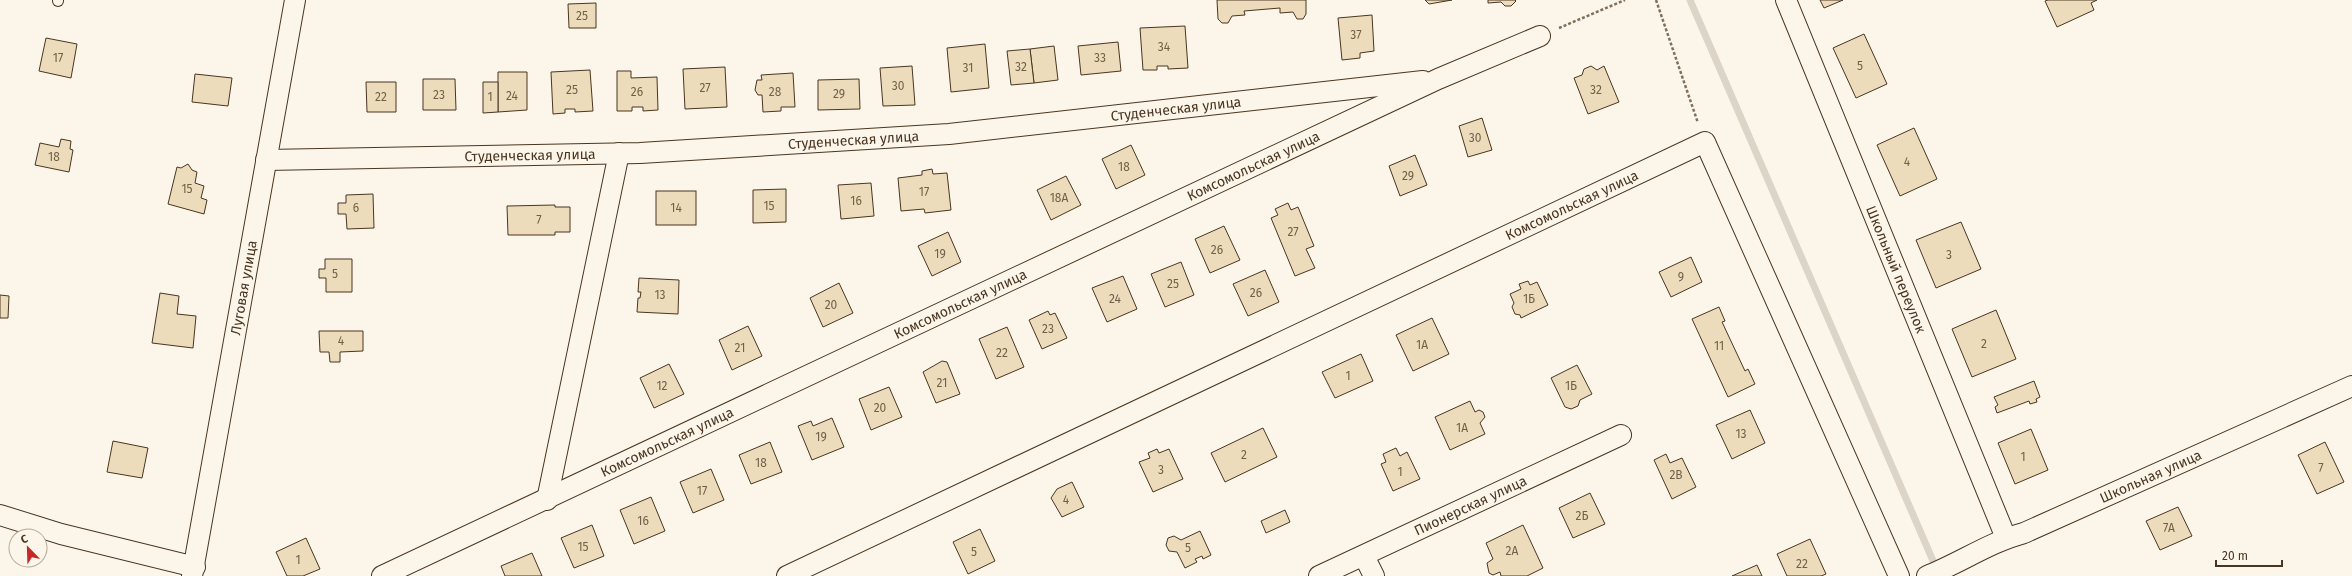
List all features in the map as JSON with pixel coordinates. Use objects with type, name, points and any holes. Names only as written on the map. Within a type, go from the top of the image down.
[{"type":"street","name":"Луговая улица","points":[[193,571],[295,0]]},
{"type":"street","name":"Школьный переулок","points":[[1786,0],[2006,538]]},
{"type":"street","name":"Комсомольская улица","points":[[382,576],[547,500],[1438,79],[1540,36]]},
{"type":"street","name":"Студенческая улица","points":[[266,160],[620,153],[949,134],[1438,79]]},
{"type":"street","name":"Комсомольская улица","points":[[787,576],[1705,142]]},
{"type":"street","points":[[1705,142],[1899,576]]},
{"type":"street","points":[[547,500],[620,153]]},
{"type":"street","name":"Школьная улица","points":[[1927,576],[1950,567],[2006,538],[2024,533],[2352,386]]},
{"type":"street","name":"Пионерская улица","points":[[1319,576],[1621,435]]},
{"type":"street","points":[[0,515],[61,534],[193,571]]},
{"type":"street","points":[[1364,556],[1374,576]]},
{"type":"path","points":[[1540,36],[1625,0]]},
{"type":"path","points":[[1656,0],[1705,142]]},
{"type":"building","points":[[1217,0],[1306,0],[1306,14],[1303,19],[1297,19],[1293,12],[1280,13],[1280,8],[1244,11],[1245,15],[1232,16],[1228,23],[1222,23],[1218,19]]},
{"type":"building","points":[[1425,0],[1452,0],[1429,4]]},
{"type":"building","points":[[1488,0],[1516,1],[1511,6],[1505,6],[1501,2],[1488,3]]},
{"type":"building","points":[[1820,0],[1843,0],[1824,8]]},
{"type":"building","points":[[2097,0],[2091,3],[2094,10],[2057,27],[2045,1]]},
{"type":"building","points":[[596,3],[596,28],[569,28],[568,4]]},
{"type":"building","points":[[1372,15],[1374,51],[1360,53],[1360,58],[1342,60],[1338,18]]},
{"type":"building","points":[[1185,26],[1188,68],[1168,69],[1168,66],[1157,66],[1157,70],[1143,70],[1140,28]]},
{"type":"building","points":[[1864,34],[1887,84],[1856,98],[1833,48]]},
{"type":"building","points":[[46,38],[77,44],[71,78],[39,71]]},
{"type":"building","points":[[1118,42],[1121,71],[1081,75],[1078,46]]},
{"type":"building","points":[[985,44],[989,88],[951,92],[947,48]]},
{"type":"building","points":[[1054,46],[1058,80],[1034,83],[1030,49]]},
{"type":"building","points":[[1030,49],[1034,83],[1011,85],[1007,51]]},
{"type":"building","points":[[912,66],[915,105],[883,106],[880,68]]},
{"type":"building","points":[[1591,66],[1597,70],[1604,66],[1619,102],[1588,114],[1574,78],[1582,75],[1584,69]]},
{"type":"building","points":[[725,67],[727,107],[685,109],[683,69]]},
{"type":"building","points":[[590,70],[593,111],[575,112],[575,109],[565,109],[565,113],[553,114],[551,72]]},
{"type":"building","points":[[617,71],[631,71],[631,78],[657,77],[658,110],[643,111],[643,107],[632,107],[632,111],[617,111]]},
{"type":"building","points":[[498,72],[527,72],[527,110],[498,112]]},
{"type":"building","points":[[793,73],[795,107],[781,107],[781,111],[763,112],[762,95],[758,95],[755,90],[757,80],[762,80],[761,75]]},
{"type":"building","points":[[195,74],[232,78],[228,106],[192,102]]},
{"type":"building","points":[[423,79],[455,79],[456,110],[423,110]]},
{"type":"building","points":[[859,79],[860,109],[818,110],[818,80]]},
{"type":"building","points":[[366,82],[396,82],[396,112],[367,112]]},
{"type":"building","points":[[483,82],[498,82],[498,112],[483,113]]},
{"type":"building","points":[[1482,118],[1492,150],[1468,157],[1459,126]]},
{"type":"building","points":[[1914,128],[1937,179],[1900,196],[1877,145]]},
{"type":"building","points":[[61,139],[71,141],[70,149],[73,150],[69,172],[35,165],[40,143],[59,147]]},
{"type":"building","points":[[1131,145],[1145,175],[1116,189],[1102,159]]},
{"type":"building","points":[[1415,155],[1427,185],[1400,196],[1389,166]]},
{"type":"building","points":[[188,164],[192,170],[197,172],[195,183],[204,186],[201,198],[207,200],[204,214],[168,204],[177,167],[181,168]]},
{"type":"building","points":[[932,169],[933,174],[947,173],[951,210],[925,213],[924,209],[901,211],[898,178],[922,175],[922,171]]},
{"type":"building","points":[[1066,176],[1081,205],[1051,220],[1037,190]]},
{"type":"building","points":[[871,183],[874,216],[841,219],[838,185]]},
{"type":"building","points":[[786,189],[786,222],[753,223],[753,190]]},
{"type":"building","points":[[656,191],[696,191],[696,225],[656,225]]},
{"type":"building","points":[[373,194],[374,228],[347,229],[346,214],[338,214],[338,203],[346,203],[346,195]]},
{"type":"building","points":[[1288,203],[1291,210],[1298,207],[1314,246],[1306,249],[1315,268],[1295,276],[1271,218],[1278,215],[1275,209]]},
{"type":"building","points":[[555,205],[555,207],[570,207],[570,232],[555,232],[555,235],[508,235],[507,206]]},
{"type":"building","points":[[1961,222],[1981,269],[1936,288],[1916,240]]},
{"type":"building","points":[[1224,226],[1240,260],[1210,273],[1195,239]]},
{"type":"building","points":[[948,232],[961,262],[932,276],[918,246]]},
{"type":"building","points":[[1691,257],[1702,282],[1671,297],[1659,272]]},
{"type":"building","points":[[325,259],[352,259],[352,292],[326,292],[326,278],[319,278],[319,269],[325,269]]},
{"type":"building","points":[[1181,262],[1194,295],[1165,307],[1151,274]]},
{"type":"building","points":[[1265,270],[1279,302],[1248,316],[1233,284]]},
{"type":"building","points":[[1123,276],[1137,309],[1107,322],[1092,288]]},
{"type":"building","points":[[639,278],[679,280],[678,314],[637,312],[638,298],[640,298],[641,292],[638,292]]},
{"type":"building","points":[[1528,281],[1530,285],[1537,282],[1548,305],[1521,318],[1520,315],[1515,314],[1512,307],[1514,303],[1510,294],[1521,289],[1519,284]]},
{"type":"building","points":[[839,283],[853,313],[823,327],[810,298]]},
{"type":"building","points":[[160,293],[179,296],[177,314],[196,316],[193,348],[152,343]]},
{"type":"building","points":[[0,295],[9,296],[8,318],[0,318]]},
{"type":"building","points":[[1719,307],[1725,321],[1722,322],[1745,371],[1748,369],[1755,384],[1728,397],[1692,319]]},
{"type":"building","points":[[1996,310],[2016,359],[1972,377],[1952,329]]},
{"type":"building","points":[[1048,311],[1050,315],[1055,313],[1067,338],[1042,349],[1029,320]]},
{"type":"building","points":[[1432,318],[1449,354],[1413,371],[1396,335]]},
{"type":"building","points":[[748,326],[762,356],[732,370],[719,340]]},
{"type":"building","points":[[1007,327],[1024,367],[996,379],[979,339]]},
{"type":"building","points":[[319,331],[363,331],[363,351],[340,352],[340,362],[330,362],[329,352],[320,352]]},
{"type":"building","points":[[1361,354],[1373,381],[1335,398],[1322,372]]},
{"type":"building","points":[[942,361],[947,362],[960,394],[936,403],[923,372]]},
{"type":"building","points":[[669,364],[684,394],[654,408],[640,378]]},
{"type":"building","points":[[1577,365],[1592,394],[1580,400],[1578,406],[1571,409],[1565,407],[1551,378]]},
{"type":"building","points":[[2034,381],[2040,397],[2036,399],[2037,402],[2030,404],[2029,401],[1997,413],[1995,407],[1998,405],[1994,397]]},
{"type":"building","points":[[889,387],[902,417],[871,430],[859,399]]},
{"type":"building","points":[[1470,401],[1475,412],[1479,410],[1483,412],[1485,417],[1480,423],[1485,434],[1450,450],[1435,417]]},
{"type":"building","points":[[1750,410],[1765,443],[1732,459],[1716,425]]},
{"type":"building","points":[[832,418],[844,447],[812,460],[798,426],[811,421],[813,426]]},
{"type":"building","points":[[1263,428],[1277,457],[1225,482],[1211,453]]},
{"type":"building","points":[[2031,429],[2048,470],[2015,484],[1998,443]]},
{"type":"building","points":[[113,441],[148,448],[142,478],[107,472]]},
{"type":"building","points":[[770,442],[782,472],[751,484],[739,455]]},
{"type":"building","points":[[2325,442],[2344,482],[2317,494],[2298,455]]},
{"type":"building","points":[[1396,448],[1400,456],[1407,452],[1420,479],[1393,491],[1381,464],[1386,462],[1383,454]]},
{"type":"building","points":[[1157,449],[1159,453],[1169,449],[1183,479],[1153,492],[1139,462],[1150,458],[1148,453]]},
{"type":"building","points":[[1666,454],[1670,463],[1682,458],[1696,487],[1672,499],[1654,460]]},
{"type":"building","points":[[711,469],[724,500],[693,513],[680,482]]},
{"type":"building","points":[[1072,482],[1084,507],[1062,517],[1051,498],[1057,489]]},
{"type":"building","points":[[1590,493],[1605,524],[1573,538],[1559,508]]},
{"type":"building","points":[[651,497],[665,531],[634,544],[620,510]]},
{"type":"building","points":[[2178,507],[2192,536],[2160,550],[2146,521]]},
{"type":"building","points":[[1285,510],[1290,522],[1266,533],[1261,521]]},
{"type":"building","points":[[592,525],[604,556],[574,568],[561,538]]},
{"type":"building","points":[[1523,525],[1543,568],[1527,576],[1501,576],[1500,572],[1493,575],[1489,573],[1487,563],[1493,559],[1486,543]]},
{"type":"building","points":[[980,529],[995,561],[968,574],[953,542]]},
{"type":"building","points":[[1200,531],[1211,555],[1203,559],[1202,556],[1195,559],[1197,562],[1185,568],[1177,552],[1169,551],[1166,545],[1168,538],[1174,536],[1181,540]]},
{"type":"building","points":[[306,538],[320,569],[303,576],[287,576],[276,552]]},
{"type":"building","points":[[1810,539],[1826,574],[1821,576],[1787,576],[1777,554]]},
{"type":"building","points":[[532,553],[542,576],[505,576],[501,566]]},
{"type":"building","points":[[1757,565],[1762,576],[1732,576]]},
{"type":"waterway","points":[[1690,0],[1937,570]]}]
